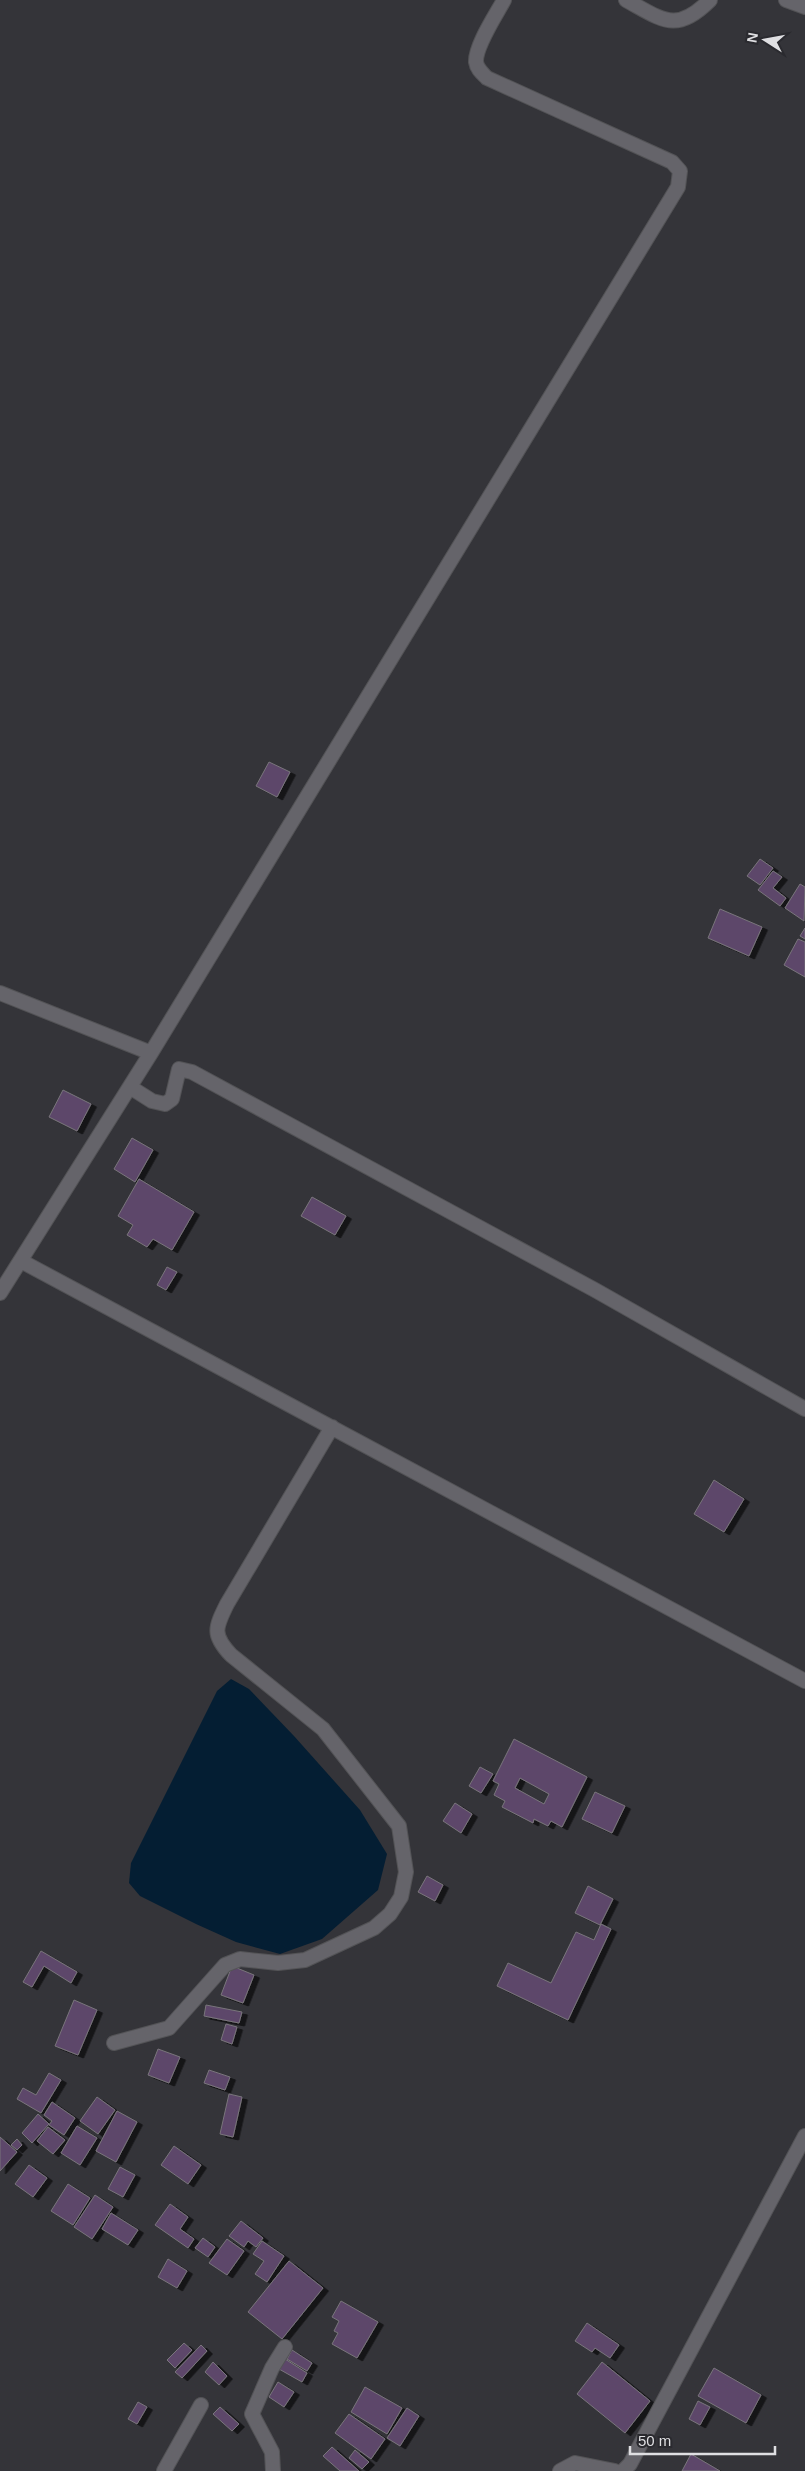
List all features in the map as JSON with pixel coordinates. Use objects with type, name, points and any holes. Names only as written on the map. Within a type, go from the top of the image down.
[{"type":"street","points":[[0,1293],[151,1053],[668,207],[681,180],[680,171],[672,162],[487,78],[479,70],[476,62],[478,50],[504,0]]},
{"type":"street","points":[[626,0],[671,21],[683,21],[698,12],[710,0]]},
{"type":"street","points":[[786,0],[805,7]]},
{"type":"street","points":[[0,993],[151,1053]]},
{"type":"street","points":[[130,1087],[152,1101],[165,1104],[172,1099],[179,1069],[192,1072],[595,1290],[805,1409]]},
{"type":"street","points":[[20,1261],[805,1681]]},
{"type":"street","points":[[114,2043],[169,2028],[225,1965],[240,1959],[278,1963],[305,1960],[374,1928],[390,1914],[400,1897],[406,1872],[399,1826],[323,1729],[231,1655],[218,1642],[216,1633],[219,1620],[227,1604],[332,1427]]},
{"type":"street","points":[[623,2471],[634,2455],[805,2136]]},
{"type":"street","points":[[272,2471],[272,2452],[252,2414],[272,2368],[285,2346]]},
{"type":"street","points":[[164,2471],[202,2405]]},
{"type":"street","points":[[560,2471],[575,2463],[615,2471]]},
{"type":"water","points":[[231,1679],[249,1689],[360,1810],[387,1854],[378,1890],[322,1939],[280,1954],[236,1942],[196,1924],[140,1896],[129,1883],[131,1863],[217,1691]]},
{"type":"building","points":[[269,762],[290,772],[277,797],[256,786]]},
{"type":"building","points":[[760,859],[773,868],[760,885],[747,876]]},
{"type":"building","points":[[773,871],[782,877],[773,888],[786,898],[780,906],[758,890]]},
{"type":"building","points":[[800,884],[805,887],[804,921],[785,908]]},
{"type":"building","points":[[720,909],[762,927],[749,956],[708,938]]},
{"type":"building","points":[[805,928],[805,939],[800,936]]},
{"type":"building","points":[[798,939],[805,942],[805,977],[784,965]]},
{"type":"building","points":[[63,1090],[91,1104],[77,1131],[49,1117]]},
{"type":"building","points":[[132,1138],[153,1150],[135,1182],[114,1169]]},
{"type":"building","points":[[139,1179],[194,1212],[172,1250],[153,1239],[147,1247],[127,1235],[133,1225],[118,1216]]},
{"type":"building","points":[[312,1197],[346,1216],[335,1235],[301,1216]]},
{"type":"building","points":[[167,1267],[177,1272],[166,1290],[157,1285]]},
{"type":"building","points":[[714,1480],[744,1499],[724,1532],[694,1514]]},
{"type":"building","points":[[514,1739],[587,1777],[562,1827],[551,1821],[548,1826],[534,1819],[533,1823],[502,1807],[505,1801],[494,1795],[499,1784],[493,1781]],"holes":[[[520,1778],[549,1794],[544,1804],[515,1788]]]},
{"type":"building","points":[[480,1767],[493,1774],[481,1793],[469,1786]]},
{"type":"building","points":[[595,1792],[625,1806],[612,1833],[582,1819]]},
{"type":"building","points":[[455,1803],[472,1814],[461,1833],[443,1821]]},
{"type":"building","points":[[427,1876],[443,1885],[435,1901],[418,1892]]},
{"type":"building","points":[[588,1886],[613,1899],[600,1925],[575,1913]]},
{"type":"building","points":[[601,1924],[611,1929],[568,2020],[497,1986],[508,1963],[551,1983],[576,1932],[594,1940]]},
{"type":"building","points":[[41,1951],[77,1972],[71,1983],[44,1966],[32,1987],[23,1982]]},
{"type":"building","points":[[232,1966],[254,1975],[243,2003],[221,1995]]},
{"type":"building","points":[[74,2000],[97,2010],[78,2055],[55,2046]]},
{"type":"building","points":[[206,2005],[242,2012],[239,2023],[204,2016]]},
{"type":"building","points":[[226,2024],[237,2027],[232,2044],[221,2040]]},
{"type":"building","points":[[158,2049],[180,2057],[169,2083],[148,2075]]},
{"type":"building","points":[[209,2070],[230,2077],[225,2090],[204,2083]]},
{"type":"building","points":[[49,2073],[61,2080],[41,2113],[17,2099],[23,2088],[36,2095]]},
{"type":"building","points":[[229,2094],[242,2097],[233,2137],[220,2134]]},
{"type":"building","points":[[97,2097],[115,2110],[98,2134],[80,2121]]},
{"type":"building","points":[[52,2102],[75,2118],[64,2135],[49,2125],[52,2121],[44,2115]]},
{"type":"building","points":[[117,2111],[137,2122],[116,2162],[96,2151]]},
{"type":"building","points":[[38,2114],[49,2124],[32,2143],[22,2133]]},
{"type":"building","points":[[77,2126],[97,2138],[80,2165],[61,2153]]},
{"type":"building","points":[[48,2127],[65,2140],[53,2154],[37,2141]]},
{"type":"building","points":[[0,2137],[17,2152],[0,2171]]},
{"type":"building","points":[[17,2139],[22,2145],[17,2150],[11,2145]]},
{"type":"building","points":[[174,2146],[201,2165],[188,2184],[161,2165]]},
{"type":"building","points":[[29,2165],[47,2178],[33,2197],[15,2184]]},
{"type":"building","points":[[120,2167],[135,2175],[123,2197],[108,2189]]},
{"type":"building","points":[[68,2184],[90,2198],[73,2225],[51,2211]]},
{"type":"building","points":[[95,2195],[113,2207],[92,2239],[74,2227]]},
{"type":"building","points":[[170,2204],[188,2217],[180,2229],[194,2239],[188,2248],[155,2225]]},
{"type":"building","points":[[111,2213],[138,2230],[128,2245],[102,2229]]},
{"type":"building","points":[[241,2221],[263,2238],[256,2247],[248,2241],[244,2247],[229,2236]]},
{"type":"building","points":[[203,2238],[215,2247],[208,2257],[195,2248]]},
{"type":"building","points":[[227,2239],[244,2251],[227,2275],[209,2263]]},
{"type":"building","points":[[262,2241],[284,2256],[267,2282],[255,2274],[264,2261],[253,2254]]},
{"type":"building","points":[[168,2259],[187,2271],[177,2288],[158,2277]]},
{"type":"building","points":[[289,2261],[323,2288],[282,2339],[248,2312]]},
{"type":"building","points":[[341,2301],[378,2322],[357,2358],[332,2344],[338,2333],[334,2331],[339,2321],[332,2317]]},
{"type":"building","points":[[587,2323],[619,2345],[610,2358],[595,2348],[592,2352],[575,2341]]},
{"type":"building","points":[[184,2343],[192,2350],[175,2368],[167,2360]]},
{"type":"building","points":[[201,2345],[207,2351],[182,2378],[175,2372]]},
{"type":"building","points":[[292,2350],[312,2363],[307,2371],[287,2359]]},
{"type":"building","points":[[285,2359],[307,2373],[302,2382],[279,2369]]},
{"type":"building","points":[[213,2362],[227,2376],[219,2385],[205,2372]]},
{"type":"building","points":[[602,2362],[650,2401],[625,2433],[577,2394]]},
{"type":"building","points":[[714,2368],[761,2395],[746,2423],[698,2396]]},
{"type":"building","points":[[278,2382],[294,2392],[284,2407],[269,2397]]},
{"type":"building","points":[[365,2387],[402,2408],[387,2434],[351,2412]]},
{"type":"building","points":[[698,2401],[710,2407],[700,2425],[689,2419]]},
{"type":"building","points":[[138,2402],[147,2407],[137,2424],[128,2419]]},
{"type":"building","points":[[220,2407],[239,2424],[232,2431],[213,2414]]},
{"type":"building","points":[[407,2408],[419,2416],[400,2446],[387,2438]]},
{"type":"building","points":[[349,2414],[385,2439],[371,2459],[335,2433]]},
{"type":"building","points":[[332,2447],[359,2471],[340,2471],[323,2456]]},
{"type":"building","points":[[355,2450],[369,2462],[362,2469],[349,2458]]},
{"type":"building","points":[[691,2454],[720,2471],[682,2471]]}]
